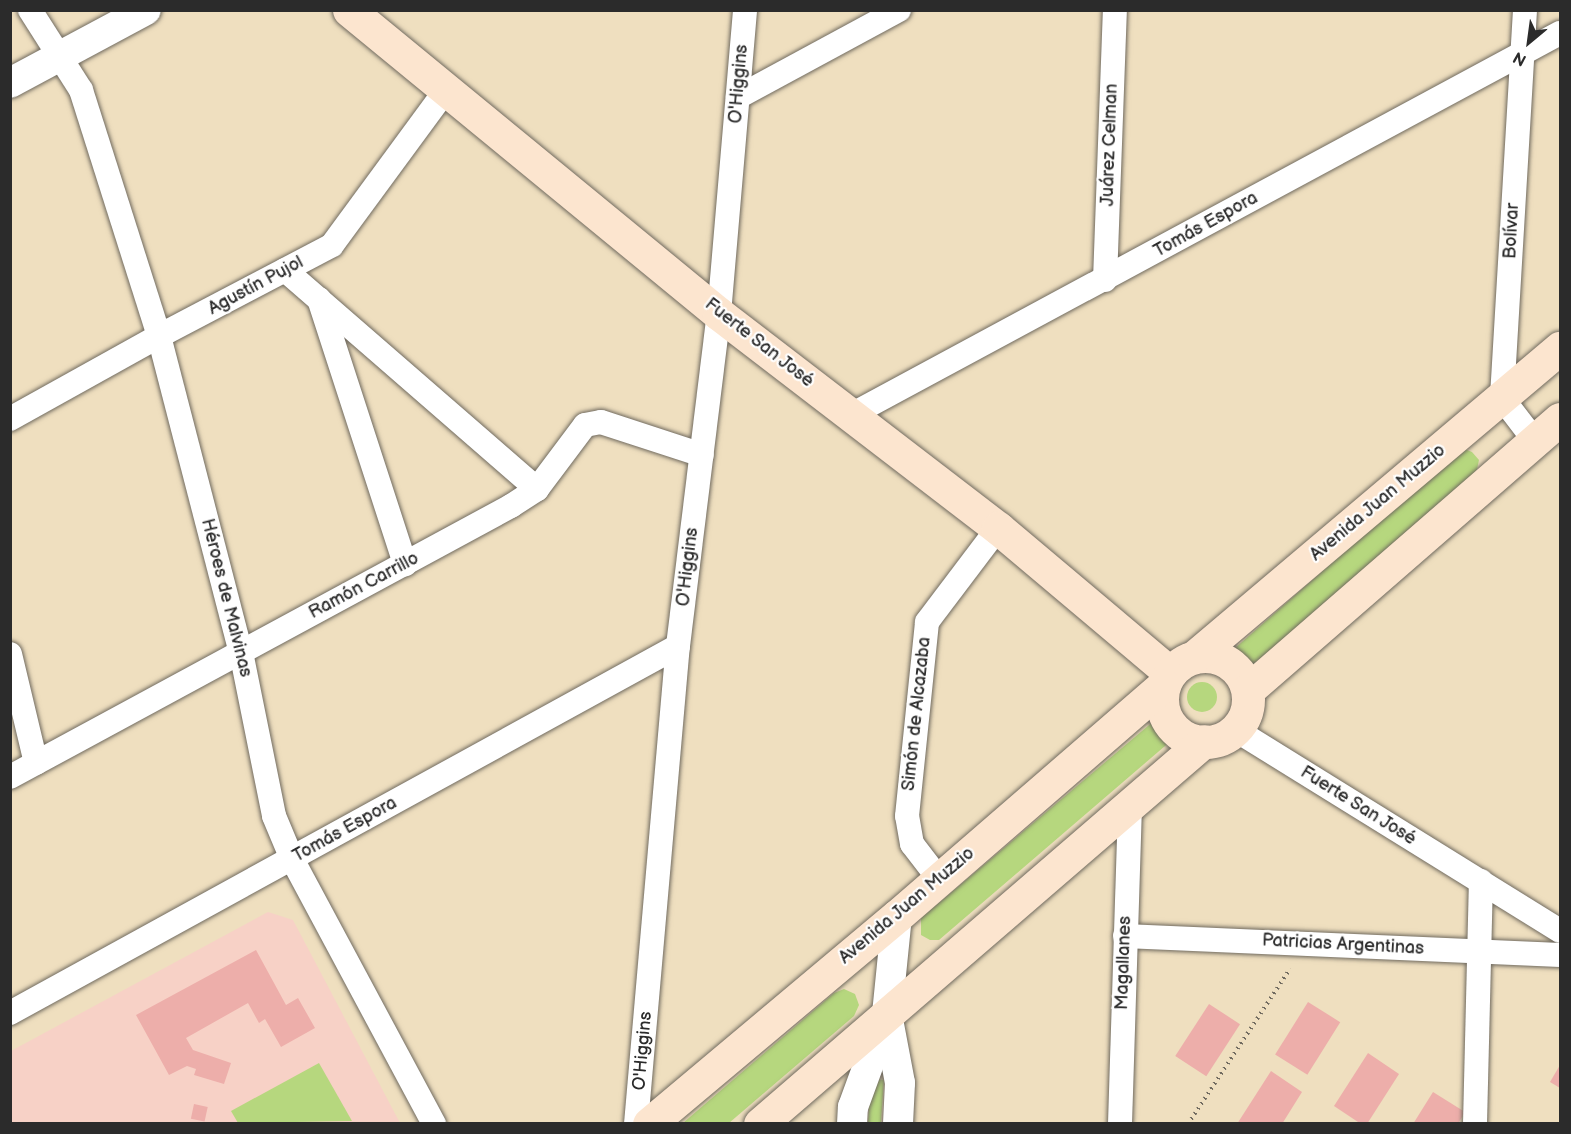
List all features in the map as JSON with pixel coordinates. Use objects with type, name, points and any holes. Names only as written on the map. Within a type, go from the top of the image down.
[{"type":"main road","name":"Fuerte San José","points":[[349,10],[720,314],[998,528],[1176,672]]},
{"type":"main road","name":"Avenida Juan Muzzio","points":[[649,1124],[897,916],[1176,672],[1560,348]]},
{"type":"main road","points":[[1248,690],[1560,419]]},
{"type":"main road","points":[[1208,655],[1222,658],[1234,666],[1243,677],[1248,690],[1248,705],[1244,719],[1236,730],[1224,738],[1204,741],[1182,736],[1172,726],[1165,713],[1162,699],[1176,672],[1208,655]]},
{"type":"main road","points":[[760,1124],[1204,741]]},
{"type":"street","name":"Héroes de Malvinas","points":[[30,10],[81,90],[159,336],[241,652],[274,816],[292,859],[434,1124]]},
{"type":"street","points":[[10,83],[147,10]]},
{"type":"street","name":"O'Higgins","points":[[636,1124],[678,646],[720,314],[745,10]]},
{"type":"street","points":[[738,97],[899,10]]},
{"type":"street","name":"Juárez Celman","points":[[1105,280],[1115,10]]},
{"type":"street","name":"Bolívar","points":[[1502,399],[1524,10]]},
{"type":"street","name":"Tomás Espora","points":[[851,415],[1560,33]]},
{"type":"street","name":"Agustín Pujol","points":[[10,419],[159,336],[333,245],[446,90]]},
{"type":"street","points":[[285,270],[537,489]]},
{"type":"street","points":[[319,300],[405,564]]},
{"type":"street","points":[[1502,399],[1535,441]]},
{"type":"street","name":"Ramón Carrillo","points":[[10,777],[405,564],[537,489],[585,425],[602,422],[702,455]]},
{"type":"street","name":"Simón de Alcazaba","points":[[939,879],[912,844],[907,816],[927,622],[998,528]]},
{"type":"street","name":"Tomás Espora","points":[[10,1013],[678,646]]},
{"type":"street","points":[[10,654],[36,763]]},
{"type":"street","name":"Fuerte San José","points":[[1236,730],[1560,931]]},
{"type":"street","name":"Magallanes","points":[[1120,1124],[1130,803]]},
{"type":"street","points":[[1474,1124],[1481,881]]},
{"type":"street","points":[[852,1124],[853,1107],[887,1014],[897,916]]},
{"type":"street","name":"Patricias Argentinas","points":[[1125,936],[1560,955]]},
{"type":"street","points":[[887,1014],[900,1083],[898,1124]]},
{"type":"path","points":[[1188,1124],[1307,944]]},
{"type":"shaded area","points":[[268,912],[293,920],[400,1123],[11,1124],[11,1051]]},
{"type":"green space","points":[[1462,448],[1472,452],[1479,460],[1476,474],[1252,670],[1245,658],[1234,649]]},
{"type":"green space","points":[[1202,682],[1208,683],[1216,691],[1216,703],[1208,711],[1202,712],[1196,711],[1188,703],[1187,697],[1188,691],[1196,683]]},
{"type":"green space","points":[[1155,720],[1161,731],[1172,740],[939,940],[930,940],[921,935],[921,918]]},
{"type":"green space","points":[[844,989],[855,994],[859,1005],[854,1016],[729,1123],[683,1123],[834,993]]},
{"type":"green space","points":[[319,1063],[352,1121],[238,1123],[231,1111]]},
{"type":"green space","points":[[871,1079],[884,1080],[881,1124],[868,1124]]},
{"type":"building","points":[[256,950],[286,1005],[298,998],[315,1028],[281,1047],[265,1019],[259,1023],[248,1003],[186,1038],[193,1050],[231,1063],[224,1084],[194,1075],[196,1069],[187,1066],[169,1075],[136,1015]]},
{"type":"building","points":[[1308,1002],[1340,1022],[1307,1075],[1275,1055]]},
{"type":"building","points":[[1209,1004],[1240,1024],[1206,1076],[1175,1056]]},
{"type":"building","points":[[1368,1053],[1399,1074],[1367,1124],[1361,1124],[1334,1106]]},
{"type":"building","points":[[1560,1065],[1560,1088],[1550,1082]]},
{"type":"building","points":[[1271,1071],[1302,1092],[1282,1124],[1237,1124]]},
{"type":"building","points":[[1433,1092],[1465,1112],[1458,1124],[1413,1124]]},
{"type":"building","points":[[194,1104],[208,1107],[205,1122],[191,1119]]}]
